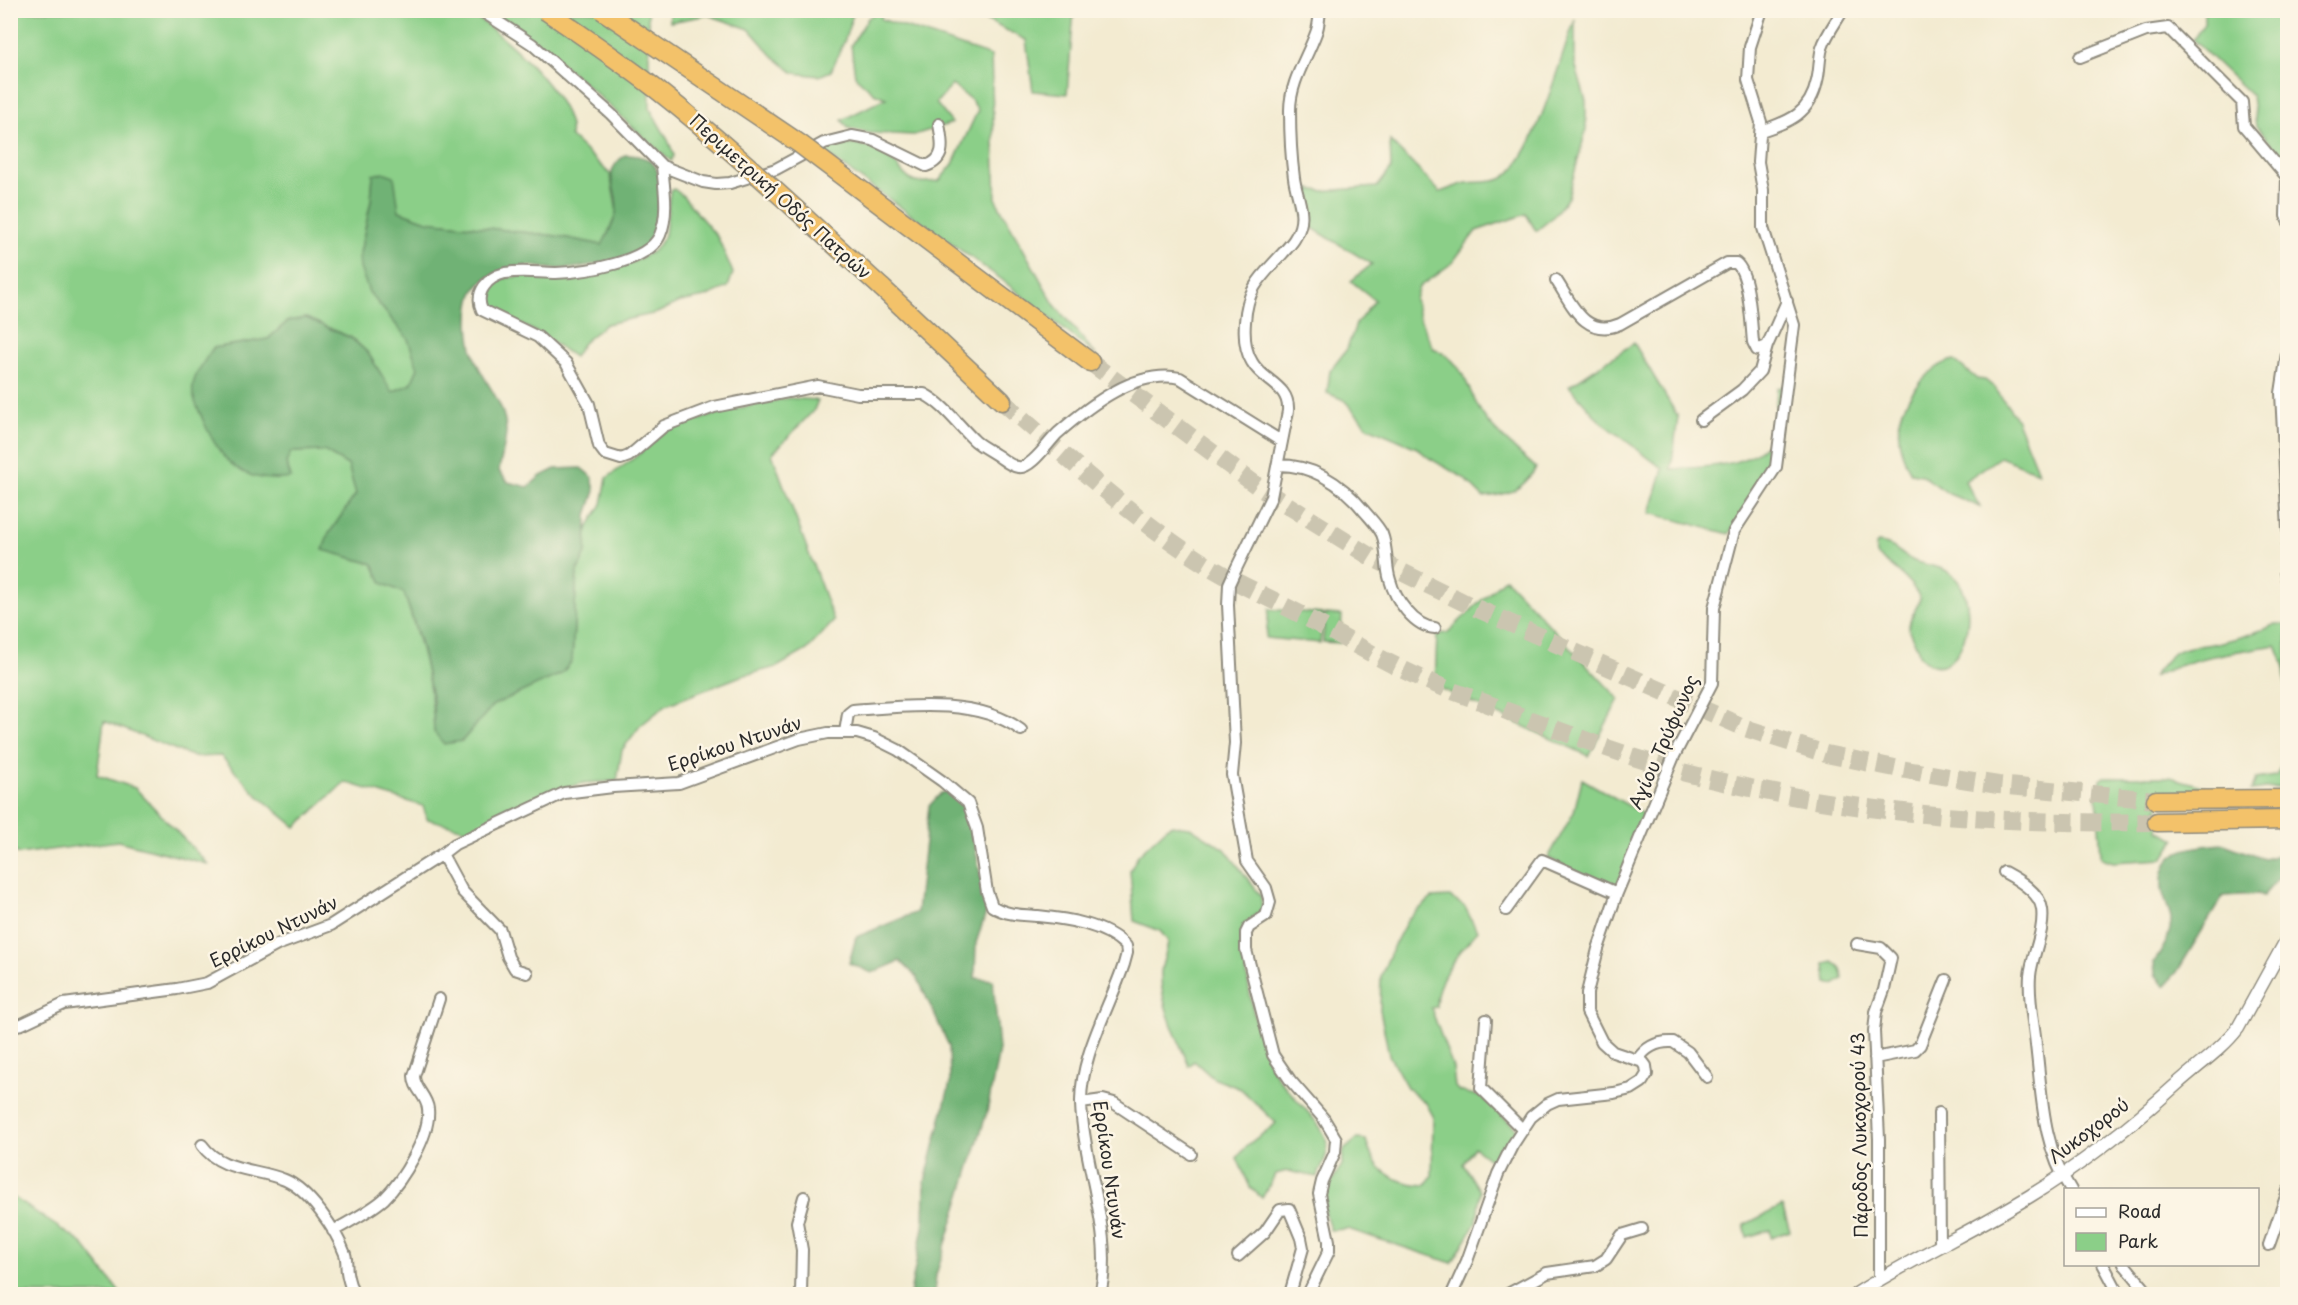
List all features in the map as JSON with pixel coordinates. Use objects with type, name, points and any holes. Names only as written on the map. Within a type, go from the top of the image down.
[{"type":"highway","name":"Περιμετρική Οδός Πατρών","points":[[545,10],[621,63],[680,109],[775,190],[1002,401]]},
{"type":"highway","points":[[602,10],[800,144],[1090,362]]},
{"type":"highway","points":[[2156,800],[2288,799]]},
{"type":"highway","points":[[2157,822],[2288,820]]},
{"type":"street","points":[[480,10],[532,44],[611,114],[662,166],[703,182],[730,183],[776,169],[824,143],[852,136],[873,140],[926,166],[934,163],[941,156],[939,124]]},
{"type":"street","points":[[1308,1294],[1329,1251],[1329,1240],[1319,1194],[1322,1181],[1335,1152],[1336,1141],[1324,1119],[1278,1063],[1270,1046],[1245,942],[1249,927],[1266,916],[1270,902],[1266,888],[1247,861],[1232,775],[1235,743],[1228,592],[1240,558],[1269,504],[1289,404],[1281,389],[1250,360],[1245,338],[1246,312],[1251,291],[1257,281],[1291,245],[1301,226],[1302,214],[1294,178],[1290,101],[1299,71],[1317,31],[1320,10]]},
{"type":"street","name":"Αγίου Τρύφωνος","points":[[1638,1059],[1615,1053],[1606,1047],[1594,1028],[1586,1006],[1587,993],[1593,966],[1617,893],[1674,756],[1712,683],[1714,608],[1734,531],[1776,467],[1794,325],[1763,228],[1763,190],[1758,162],[1761,131],[1759,110],[1749,84],[1748,72],[1752,40],[1762,10]]},
{"type":"street","points":[[1761,131],[1786,123],[1797,117],[1807,106],[1817,82],[1822,48],[1843,10]]},
{"type":"street","points":[[2080,57],[2146,31],[2168,28],[2242,102],[2244,126],[2287,177],[2286,216],[2288,221]]},
{"type":"street","points":[[662,166],[664,216],[661,234],[652,247],[638,255],[600,268],[557,273],[526,271],[502,274],[486,284],[479,293],[479,304],[482,310],[538,337],[566,363],[589,404],[599,446],[605,454],[621,459],[628,456],[664,426],[714,407],[818,386],[858,394],[924,394],[934,400],[976,442],[1020,468],[1028,466],[1058,433],[1115,391],[1139,381],[1166,375],[1180,378],[1281,441]]},
{"type":"street","points":[[1556,280],[1587,324],[1608,329],[1727,263],[1734,262],[1741,267],[1745,278],[1753,342],[1757,350],[1767,345]]},
{"type":"street","points":[[1701,420],[1742,390],[1760,371],[1767,345],[1788,301]]},
{"type":"street","points":[[2288,347],[2281,393],[2288,530]]},
{"type":"street","points":[[1278,465],[1299,467],[1320,475],[1337,484],[1358,504],[1377,526],[1383,537],[1389,578],[1396,594],[1417,621],[1435,628]]},
{"type":"street","points":[[2288,543],[2285,572],[2288,585]]},
{"type":"street","points":[[845,732],[848,714],[853,710],[896,706],[969,709],[1007,719],[1021,730]]},
{"type":"street","name":"Ερρίκου Ντυνάν","points":[[10,1026],[22,1024],[64,1004],[207,983],[277,945],[331,925],[455,844],[564,793],[679,783],[791,741],[845,732],[869,736],[889,745],[932,773],[964,798],[973,813],[978,828],[987,892],[992,906],[1009,914],[1053,918],[1088,926],[1104,932],[1126,946],[1124,964],[1090,1054],[1083,1082],[1081,1103],[1104,1262],[1100,1294]]},
{"type":"street","points":[[442,854],[462,891],[500,930],[508,957],[515,969],[527,973]]},
{"type":"street","points":[[1506,910],[1542,860],[1617,893]]},
{"type":"street","points":[[2004,872],[2019,879],[2035,895],[2042,908],[2039,942],[2030,977],[2031,999],[2042,1109],[2050,1143],[2062,1175],[2070,1188]]},
{"type":"street","name":"Λυκοχορού","points":[[1858,1294],[1879,1279],[2014,1205],[2062,1175],[2165,1095],[2232,1035],[2242,1023],[2288,937]]},
{"type":"street","name":"Πάροδος Λυκοχορού 43","points":[[1857,944],[1881,948],[1891,958],[1875,1019],[1879,1139],[1879,1279]]},
{"type":"street","points":[[1875,1058],[1915,1050],[1920,1045],[1946,980]]},
{"type":"street","points":[[333,1231],[369,1210],[385,1197],[419,1150],[428,1110],[426,1100],[414,1084],[414,1076],[439,999]]},
{"type":"street","points":[[1486,1020],[1481,1088],[1523,1130]]},
{"type":"street","points":[[1455,1294],[1492,1186],[1503,1162],[1534,1114],[1553,1101],[1569,1097],[1614,1093],[1639,1084],[1645,1078],[1647,1070],[1644,1063],[1638,1059],[1643,1051],[1652,1046],[1673,1042],[1688,1052],[1707,1077]]},
{"type":"street","points":[[1081,1103],[1103,1100],[1114,1103],[1191,1154]]},
{"type":"street","points":[[1939,1113],[1940,1246]]},
{"type":"street","points":[[202,1144],[210,1154],[221,1161],[291,1182],[316,1207],[333,1231],[345,1255],[347,1275],[353,1294]]},
{"type":"street","points":[[2269,1245],[2288,1191]]},
{"type":"street","points":[[801,1294],[802,1251],[797,1222],[804,1197]]},
{"type":"street","points":[[1238,1256],[1265,1232],[1280,1210],[1289,1209],[1303,1248],[1290,1294]]},
{"type":"street","points":[[1508,1294],[1547,1273],[1596,1266],[1606,1259],[1622,1235],[1642,1229]]},
{"type":"street","points":[[2104,1266],[2119,1294]]},
{"type":"street","points":[[2126,1266],[2149,1294]]},
{"type":"green space","points":[[670,10],[854,11],[831,71],[819,76],[794,73],[772,55],[749,29],[708,15],[670,22]]},
{"type":"green space","points":[[10,11],[465,11],[495,32],[532,66],[561,103],[569,121],[570,136],[610,174],[617,212],[603,245],[557,236],[427,221],[399,211],[373,175],[371,201],[359,257],[369,292],[408,339],[418,368],[411,384],[392,392],[368,353],[352,338],[306,318],[288,321],[268,339],[213,348],[291,477],[286,463],[290,452],[324,451],[348,465],[356,494],[328,535],[338,554],[373,564],[382,583],[404,593],[428,679],[434,732],[462,741],[493,705],[561,674],[572,661],[577,572],[586,553],[587,529],[602,504],[607,478],[666,430],[729,410],[788,398],[818,400],[814,410],[772,454],[834,621],[807,650],[777,667],[741,676],[666,705],[640,726],[622,750],[617,781],[584,783],[565,788],[468,830],[427,819],[423,806],[345,782],[296,827],[256,794],[221,756],[194,757],[104,721],[97,775],[135,788],[208,864],[118,841],[19,854],[11,850]]},
{"type":"green space","points":[[489,11],[648,11],[650,109],[668,140],[674,155],[671,161],[538,44]]},
{"type":"green space","points":[[882,11],[881,19],[991,56],[996,200],[1054,304],[1096,355],[1001,279],[822,151],[848,144],[867,146],[883,154],[915,182],[939,181],[953,164],[978,110],[971,100],[952,85],[936,103],[952,123],[914,135],[869,133],[848,128],[842,120],[886,98],[874,93],[855,76],[851,45],[868,18]]},
{"type":"green space","points":[[977,11],[1074,11],[1067,94],[1033,91],[1026,40],[976,15]]},
{"type":"green space","points":[[2204,11],[2287,11],[2287,163],[2256,126],[2252,96],[2193,40],[2204,23]]},
{"type":"green space","points":[[1575,20],[1575,64],[1586,101],[1586,130],[1568,197],[1552,218],[1536,231],[1526,214],[1476,231],[1452,263],[1419,287],[1415,299],[1419,317],[1433,348],[1454,362],[1485,418],[1536,468],[1520,487],[1508,493],[1483,497],[1464,478],[1429,458],[1417,448],[1368,427],[1344,400],[1327,393],[1330,371],[1347,349],[1356,324],[1375,300],[1351,281],[1372,264],[1304,223],[1299,187],[1321,191],[1377,187],[1391,169],[1390,141],[1440,192],[1467,183],[1490,182],[1503,178],[1515,168],[1536,130]]},
{"type":"green space","points":[[625,155],[638,156],[651,161],[659,176],[662,197],[660,220],[657,231],[648,246],[630,255],[590,265],[556,269],[528,266],[512,268],[487,278],[475,290],[472,297],[469,326],[474,356],[498,401],[505,420],[506,436],[499,471],[508,482],[528,487],[541,476],[555,469],[581,468],[592,477],[595,491],[587,515],[586,553],[577,572],[572,661],[561,674],[493,705],[462,741],[444,744],[434,732],[433,701],[420,641],[404,593],[382,583],[373,564],[323,550],[328,535],[356,494],[348,465],[324,451],[291,452],[286,463],[291,478],[260,478],[247,474],[226,459],[210,435],[193,394],[194,382],[213,348],[268,339],[288,321],[306,318],[351,338],[368,353],[392,392],[411,384],[418,368],[408,339],[369,292],[360,268],[359,258],[371,201],[373,175],[383,172],[394,176],[399,211],[427,221],[557,236],[602,245],[616,213],[617,204],[612,182],[613,169]]},
{"type":"green space","points":[[674,189],[683,196],[718,238],[733,273],[728,287],[705,297],[680,302],[657,313],[606,324],[583,343],[574,357],[542,335],[486,307],[484,293],[504,278],[628,265],[654,251],[665,235],[670,191]]},
{"type":"green space","points":[[1634,343],[1678,417],[1671,469],[1728,464],[1755,454],[1765,446],[1772,435],[1777,388],[1785,386],[1773,466],[1729,534],[1650,513],[1663,469],[1599,420],[1569,386]]},
{"type":"green space","points":[[1954,360],[1977,379],[1985,380],[1995,388],[2016,418],[2038,472],[2000,457],[1965,481],[1980,507],[1949,494],[1922,475],[1911,473],[1899,438],[1901,416],[1912,394],[1931,372],[1944,363]]},
{"type":"green space","points":[[1878,543],[1889,545],[1914,561],[1946,570],[1961,587],[1967,604],[1967,623],[1963,641],[1956,655],[1945,664],[1933,665],[1919,655],[1909,627],[1920,598],[1906,579],[1877,555],[1876,545]]},
{"type":"green space","points":[[1505,578],[1619,699],[1589,756],[1435,686],[1437,634],[1447,633]]},
{"type":"green space","points":[[1269,609],[1323,614],[1320,643],[1266,638]]},
{"type":"green space","points":[[1325,614],[1342,615],[1340,643],[1323,642]]},
{"type":"green space","points":[[2276,624],[2287,624],[2287,688],[2284,678],[2285,667],[2276,645],[2198,660],[2153,677],[2169,657],[2182,649],[2235,639]]},
{"type":"green space","points":[[2287,758],[2287,786],[2251,791],[2256,779],[2276,776]]},
{"type":"green space","points":[[2104,777],[2170,777],[2206,787],[2207,790],[2170,794],[2157,808],[2161,811],[2158,830],[2176,839],[2163,859],[2113,862],[2102,858],[2101,855],[2097,797],[2100,780]]},
{"type":"green space","points":[[1582,779],[1645,815],[1615,891],[1548,858],[1574,812]]},
{"type":"green space","points":[[946,792],[959,799],[968,810],[987,910],[976,943],[975,978],[993,980],[999,1050],[987,1112],[936,1275],[934,1294],[910,1294],[924,1222],[925,1182],[950,1083],[949,1046],[917,977],[900,961],[872,973],[849,963],[856,937],[917,912],[929,806],[941,793]]},
{"type":"green space","points":[[1170,825],[1190,827],[1225,849],[1261,896],[1262,909],[1241,932],[1256,1023],[1274,1072],[1319,1125],[1328,1146],[1317,1177],[1287,1171],[1276,1174],[1262,1198],[1250,1187],[1237,1158],[1251,1143],[1276,1123],[1241,1089],[1213,1078],[1194,1061],[1189,1066],[1163,997],[1161,972],[1168,941],[1160,931],[1134,921],[1130,871],[1138,855]]},
{"type":"green space","points":[[2224,844],[2264,859],[2287,852],[2287,876],[2278,879],[2263,896],[2258,894],[2223,896],[2177,972],[2164,986],[2155,974],[2154,962],[2166,942],[2171,925],[2162,888],[2162,874],[2166,864],[2172,857],[2190,848]]},
{"type":"green space","points":[[1450,897],[1465,907],[1477,931],[1444,976],[1436,1007],[1431,1008],[1453,1068],[1455,1087],[1459,1091],[1482,1097],[1519,1131],[1497,1165],[1474,1147],[1463,1164],[1480,1191],[1477,1221],[1452,1263],[1348,1229],[1330,1230],[1324,1208],[1328,1188],[1342,1165],[1344,1150],[1357,1139],[1366,1140],[1374,1160],[1386,1174],[1404,1182],[1425,1185],[1432,1176],[1433,1116],[1426,1103],[1408,1089],[1389,1055],[1380,1010],[1381,976],[1408,919],[1432,898]]},
{"type":"green space","points":[[1833,962],[1841,969],[1843,979],[1834,985],[1827,983],[1825,964]]},
{"type":"green space","points":[[10,1195],[82,1243],[121,1294],[11,1294]]},
{"type":"green space","points":[[1782,1206],[1790,1231],[1771,1238],[1770,1230],[1747,1237],[1744,1225]]},
{"type":"tunnel","points":[[1090,362],[1260,488],[1371,557],[1467,604],[1745,728],[1826,754],[1900,769],[1998,785],[2156,800]]},
{"type":"tunnel","points":[[1002,401],[1119,502],[1169,540],[1219,573],[1423,679],[1577,737],[1686,773],[1744,787],[1861,807],[1920,814],[2038,821],[2157,822]]}]
